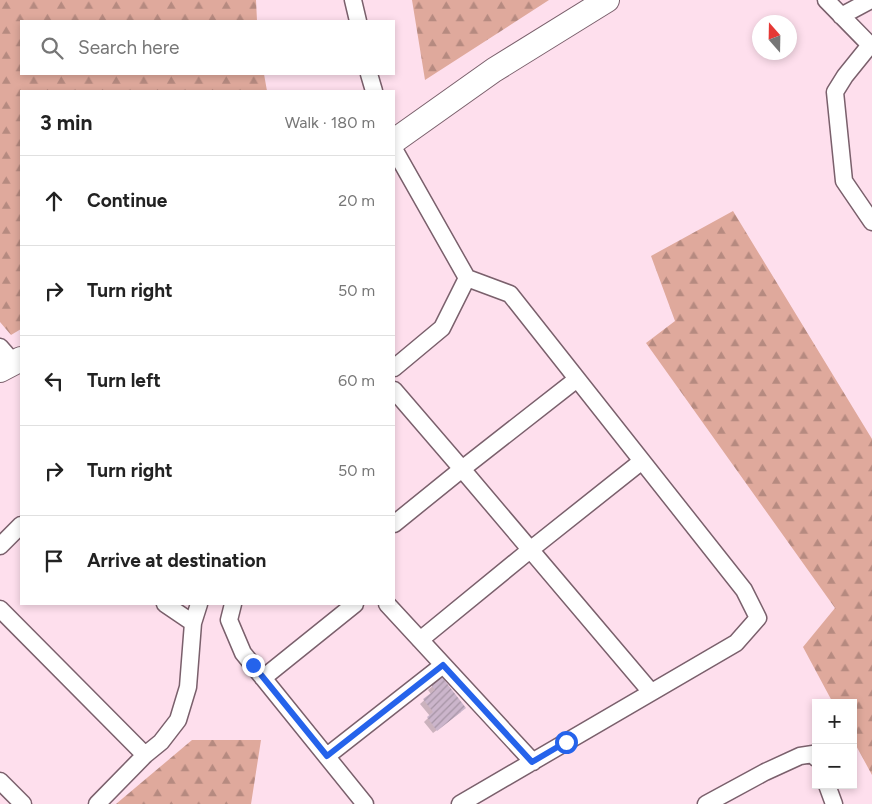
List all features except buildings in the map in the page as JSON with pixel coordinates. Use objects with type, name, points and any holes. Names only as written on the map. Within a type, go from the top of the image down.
[{"type":"street","points":[[353,0],[358,20]]},
{"type":"street","points":[[395,140],[494,70],[607,0]]},
{"type":"street","points":[[826,0],[871,46],[845,76],[835,92],[844,181],[872,222]]},
{"type":"street","points":[[841,16],[871,0]]},
{"type":"street","points":[[370,75],[374,90]]},
{"type":"street","points":[[395,151],[467,278],[510,294],[744,590],[758,618],[736,643],[460,804]]},
{"type":"street","points":[[395,367],[442,328],[467,278]]},
{"type":"street","points":[[395,523],[577,379]]},
{"type":"street","points":[[395,391],[651,692]]},
{"type":"street","points":[[420,640],[642,461]]},
{"type":"street","points":[[0,546],[20,526]]},
{"type":"street","points":[[166,605],[193,623]]},
{"type":"street","points":[[97,804],[145,755],[161,742],[178,720],[188,687],[193,623],[199,605]]},
{"type":"street","points":[[233,605],[229,620],[243,653],[366,804]]},
{"type":"street","points":[[263,678],[354,605]]},
{"type":"street","points":[[388,605],[532,762]]},
{"type":"street","points":[[0,609],[145,755]]},
{"type":"street","points":[[327,756],[443,665]]},
{"type":"street","points":[[706,804],[765,772],[800,756],[812,754]]},
{"type":"street","points":[[0,781],[23,804]]},
{"type":"street","points":[[828,789],[834,804]]},
{"type":"green space","points":[[0,0],[256,0],[257,20],[20,20],[20,75],[264,75],[267,90],[20,90],[20,330],[11,335],[0,322]]},
{"type":"green space","points":[[412,0],[549,0],[425,80]]},
{"type":"green space","points":[[733,211],[872,439],[872,775],[857,747],[857,699],[831,699],[803,647],[835,608],[646,343],[675,321],[651,256]]},
{"type":"green space","points":[[192,740],[261,740],[251,804],[116,804]]},
{"type":"route","points":[[253,665],[327,756],[443,665],[532,762],[566,742]]}]
